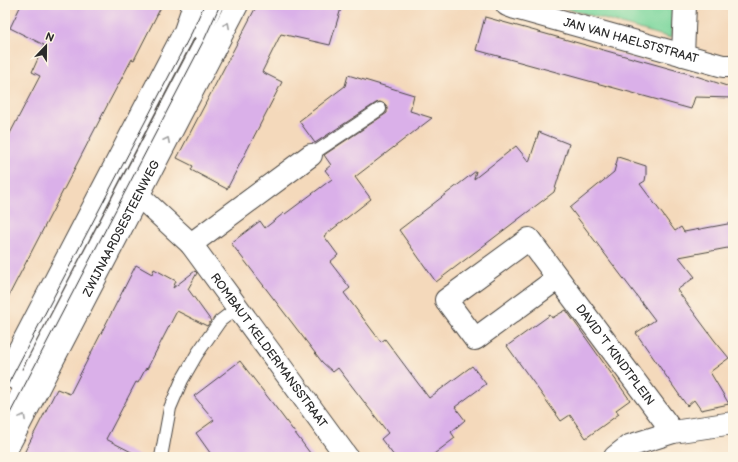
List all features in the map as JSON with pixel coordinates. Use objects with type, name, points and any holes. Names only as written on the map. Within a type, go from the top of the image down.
[{"type":"street","points":[[37,390],[6,374],[185,31],[194,5]]},
{"type":"street","name":"ZWIJNAARDSESTEENWEG","points":[[5,452],[237,5]]},
{"type":"street","points":[[683,55],[686,5]]},
{"type":"street","name":"JAN VAN HAELSTSTRAAT","points":[[513,6],[723,66],[733,66]]},
{"type":"street","points":[[192,244],[311,155]]},
{"type":"street","name":"ROMBAUT KELDERMANSSTRAAT","points":[[138,195],[192,244],[237,308],[347,457]]},
{"type":"street","name":"DAVID 'T KINDTPLEIN","points":[[558,278],[475,339],[446,300],[529,239],[673,432]]},
{"type":"street","points":[[615,457],[629,446],[673,432],[733,423]]},
{"type":"lane","points":[[5,399],[156,109],[207,5]]},
{"type":"lane","points":[[5,416],[199,44],[217,5]]},
{"type":"lane","points":[[311,155],[380,109]]},
{"type":"lane","points":[[161,457],[170,408],[182,380],[220,321],[237,308]]},
{"type":"green space","points":[[554,5],[672,5],[671,38]]},
{"type":"building","points":[[21,5],[162,5],[134,60],[132,59],[109,102],[5,303],[5,143],[40,76],[32,72],[44,45],[10,28]]},
{"type":"building","points":[[257,5],[342,5],[330,45],[281,34],[262,72],[282,82],[227,189],[191,170],[193,166],[177,158]]},
{"type":"building","points":[[485,17],[693,75],[733,88],[733,98],[695,97],[691,109],[476,50]]},
{"type":"building","points":[[348,75],[414,95],[410,111],[432,118],[355,177],[371,199],[324,236],[338,255],[330,262],[350,288],[344,293],[381,342],[385,339],[429,398],[472,366],[486,384],[455,407],[465,420],[451,432],[455,438],[430,457],[395,457],[381,439],[388,433],[338,368],[333,372],[322,362],[231,243],[260,221],[265,228],[332,179],[325,170],[331,165],[324,155],[387,113],[386,105],[380,102],[376,103],[315,143],[299,121],[345,86]]},
{"type":"building","points":[[539,132],[569,144],[554,192],[436,282],[399,230],[476,171],[474,179],[516,146],[529,162]]},
{"type":"building","points":[[618,157],[646,166],[645,181],[640,184],[675,231],[681,227],[684,232],[733,223],[733,247],[679,257],[695,277],[677,290],[729,358],[710,372],[729,404],[701,410],[694,400],[687,406],[636,333],[655,320],[570,208],[614,172]]},
{"type":"building","points":[[136,265],[152,274],[154,269],[176,281],[173,288],[195,271],[197,273],[188,289],[211,321],[207,326],[177,311],[147,369],[146,368],[138,383],[136,382],[106,439],[141,457],[22,457],[57,389],[70,394]]},
{"type":"building","points":[[566,310],[630,400],[616,410],[619,414],[586,438],[570,415],[561,421],[507,346],[550,315],[552,318]]},
{"type":"building","points":[[240,361],[313,457],[213,457],[196,433],[214,420],[194,396]]},
{"type":"tram line","points":[[5,390],[192,32],[204,5]]},
{"type":"tram line","points":[[5,423],[205,38],[220,5]]}]
